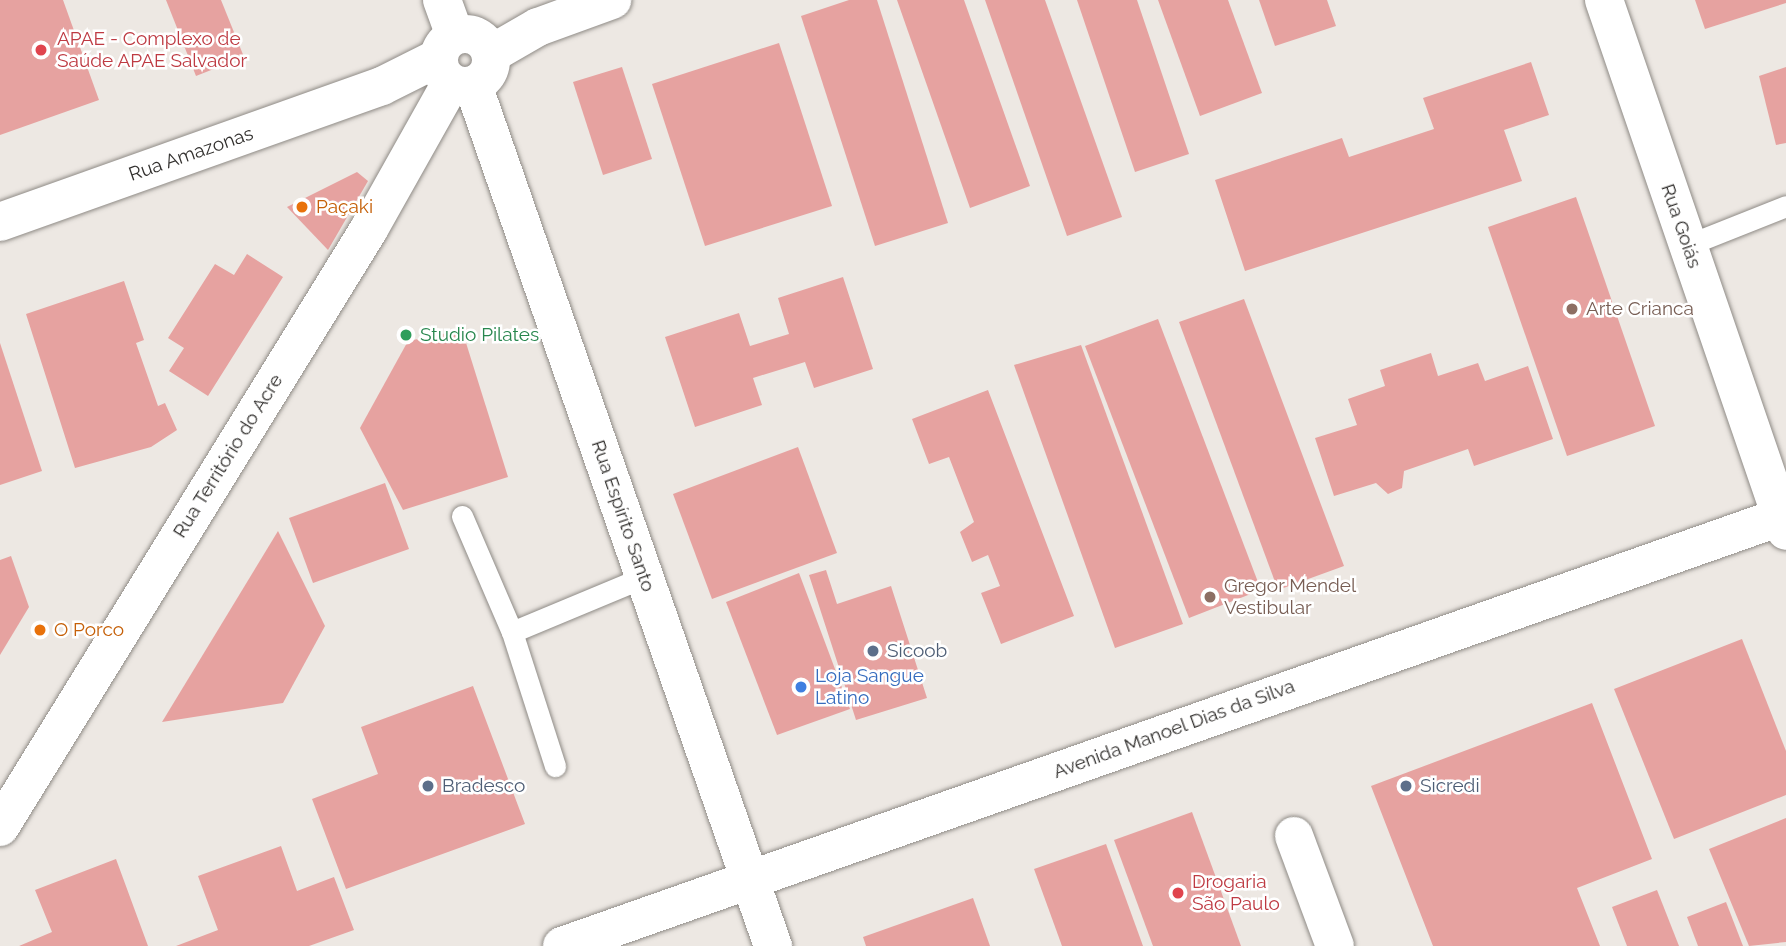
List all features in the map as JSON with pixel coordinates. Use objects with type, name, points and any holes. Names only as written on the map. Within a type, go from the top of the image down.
[{"type":"street","name":"Rua Amazonas","points":[[0,222],[382,86],[460,54],[612,0]]},
{"type":"street","name":"Rua Goiás","points":[[1604,0],[1784,520]]},
{"type":"street","name":"Rua Espírito Santo","points":[[460,54],[773,946]]},
{"type":"street","name":"Rua Território do Acre","points":[[0,827],[369,229],[460,54]]},
{"type":"street","name":"Avenida Manoel Dias da Silva","points":[[562,946],[1784,520]]},
{"type":"street","points":[[1294,836],[1335,946]]},
{"type":"lane","points":[[1688,245],[1786,206]]},
{"type":"lane","points":[[462,516],[512,632],[555,766]]},
{"type":"lane","points":[[512,632],[645,577]]},
{"type":"building","name":"APAE - Complexo de Saúde APAE Salvador","points":[[0,0],[63,0],[99,100],[0,135]]},
{"type":"building","points":[[166,0],[221,0],[244,57],[196,76]]},
{"type":"building","points":[[849,0],[877,0],[948,223],[875,246],[801,16]]},
{"type":"building","points":[[897,0],[964,0],[1030,186],[970,208]]},
{"type":"building","points":[[985,0],[1045,0],[1122,217],[1067,236]]},
{"type":"building","points":[[1077,0],[1137,0],[1189,154],[1135,172]]},
{"type":"building","points":[[1158,0],[1228,0],[1262,93],[1200,116]]},
{"type":"building","points":[[1259,0],[1327,0],[1336,26],[1275,46]]},
{"type":"building","points":[[1695,0],[1786,0],[1786,3],[1705,29]]},
{"type":"building","points":[[779,43],[832,206],[705,246],[652,84]]},
{"type":"building","points":[[1531,62],[1549,115],[1504,130],[1522,181],[1245,271],[1215,180],[1342,138],[1349,157],[1434,129],[1423,98]]},
{"type":"building","points":[[622,67],[652,159],[603,175],[573,82]]},
{"type":"building","points":[[1786,67],[1786,143],[1776,145],[1759,76]]},
{"type":"building","points":[[357,172],[368,181],[328,250],[287,207]]},
{"type":"building","points":[[1576,197],[1655,426],[1567,456],[1488,227]]},
{"type":"building","points":[[247,254],[283,277],[208,396],[169,371],[184,348],[168,338],[215,264],[234,275]]},
{"type":"building","points":[[843,277],[873,369],[814,388],[805,362],[753,378],[762,405],[695,427],[665,337],[739,313],[750,346],[789,334],[778,298]]},
{"type":"building","points":[[124,281],[144,340],[136,343],[158,406],[165,403],[177,430],[151,447],[75,468],[26,314]]},
{"type":"building","points":[[1244,299],[1344,566],[1278,590],[1179,322]]},
{"type":"building","points":[[1158,319],[1261,590],[1189,618],[1085,346]]},
{"type":"building","points":[[462,330],[508,477],[403,510],[360,428],[408,341]]},
{"type":"building","points":[[0,343],[42,471],[0,485]]},
{"type":"building","points":[[1081,345],[1183,624],[1115,648],[1014,365]]},
{"type":"building","points":[[1431,353],[1438,376],[1478,363],[1485,381],[1528,366],[1553,439],[1474,466],[1468,449],[1404,471],[1402,488],[1388,494],[1376,483],[1334,496],[1315,438],[1357,425],[1348,399],[1385,386],[1380,370]]},
{"type":"building","points":[[988,390],[1074,616],[1001,644],[981,593],[1000,586],[988,555],[972,562],[960,532],[974,522],[949,457],[929,464],[912,419]]},
{"type":"building","points":[[798,447],[837,553],[712,599],[673,494]]},
{"type":"building","points":[[385,483],[409,549],[313,583],[289,518]]},
{"type":"building","points":[[278,531],[325,626],[283,703],[162,722]]},
{"type":"building","points":[[11,556],[29,607],[0,655],[0,560]]},
{"type":"building","name":"Sicoob","points":[[826,570],[837,604],[891,586],[927,698],[856,720],[809,575]]},
{"type":"building","points":[[799,573],[850,709],[777,735],[726,602]]},
{"type":"building","points":[[1742,639],[1786,751],[1786,795],[1674,839],[1614,689]]},
{"type":"building","name":"Bradesco","points":[[473,686],[525,824],[346,889],[312,799],[378,774],[361,727]]},
{"type":"building","points":[[1592,703],[1652,859],[1577,888],[1600,946],[1433,946],[1371,786]]},
{"type":"building","name":"Drogaria São Paulo","points":[[1192,812],[1241,946],[1153,946],[1114,840]]},
{"type":"building","points":[[1786,818],[1786,942],[1749,946],[1709,849]]},
{"type":"building","points":[[1106,844],[1143,946],[1062,946],[1034,869]]},
{"type":"building","points":[[281,846],[297,891],[334,877],[354,930],[309,946],[176,946],[218,930],[198,876]]},
{"type":"building","points":[[116,859],[148,946],[19,946],[52,932],[35,890]]},
{"type":"building","points":[[1657,890],[1679,946],[1627,946],[1612,907]]},
{"type":"building","points":[[973,898],[990,946],[866,946],[863,937]]},
{"type":"building","points":[[1726,902],[1743,946],[1698,946],[1687,917]]},
{"type":"place","name":"APAE - Complexo de Saúde APAE Salvador","points":[[41,50]]},
{"type":"place","name":"Paçaki","points":[[302,207]]},
{"type":"place","name":"Arte Crianca","points":[[1572,309]]},
{"type":"place","name":"Studio Pilates","points":[[406,335]]},
{"type":"place","name":"Gregor Mendel Vestibular","points":[[1210,597]]},
{"type":"place","name":"O Porco","points":[[40,630]]},
{"type":"place","name":"Sicoob","points":[[873,651]]},
{"type":"place","name":"Loja Sangue Latino","points":[[801,687]]},
{"type":"place","name":"Bradesco","points":[[428,786]]},
{"type":"place","name":"Sicredi","points":[[1406,786]]},
{"type":"place","name":"Drogaria São Paulo","points":[[1178,893]]}]
